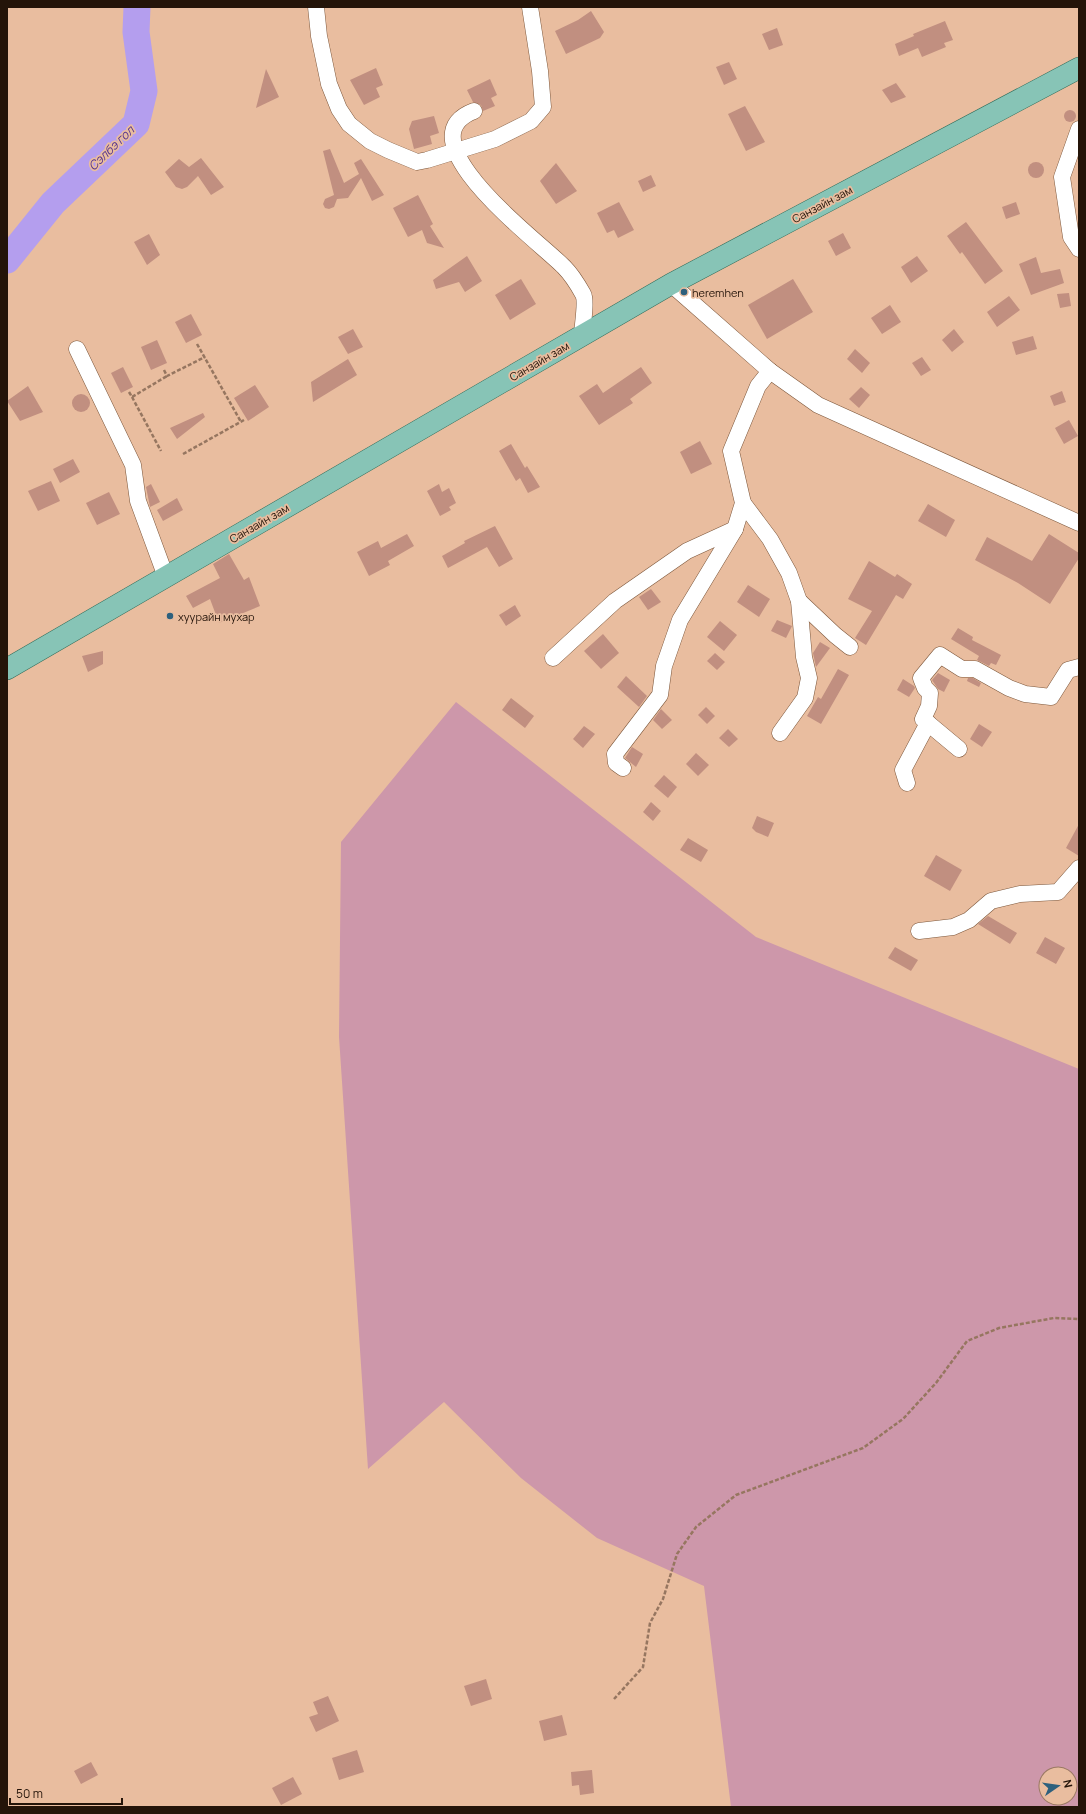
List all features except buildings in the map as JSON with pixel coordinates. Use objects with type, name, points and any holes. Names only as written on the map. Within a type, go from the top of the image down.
[{"type":"main road","name":"Санзайн зам","points":[[7,669],[671,284],[1079,68]]},
{"type":"street","points":[[316,7],[319,36],[329,84],[339,109],[349,124],[370,141],[418,162],[495,138],[532,121],[543,107],[540,70],[530,7]]},
{"type":"street","points":[[474,111],[462,117],[453,128],[452,139],[459,160],[481,189],[565,267],[584,296],[582,336]]},
{"type":"street","points":[[1079,129],[1062,177],[1071,237],[1079,249]]},
{"type":"street","points":[[671,284],[770,371],[818,405],[1079,523]]},
{"type":"street","points":[[78,349],[133,465],[138,501],[166,577]]},
{"type":"street","points":[[770,371],[758,386],[731,451],[743,503],[770,539],[788,573],[799,601],[804,657],[809,678],[805,698],[780,733]]},
{"type":"street","points":[[623,768],[616,763],[615,754],[660,696],[664,666],[680,620],[735,529],[743,503]]},
{"type":"street","points":[[553,658],[615,601],[687,552],[735,529]]},
{"type":"street","points":[[799,601],[850,647]]},
{"type":"street","points":[[959,749],[924,719],[929,706],[930,693],[925,688],[921,678],[940,655],[962,669],[976,669],[1009,688],[1026,694],[1051,697],[1068,670],[1079,667]]},
{"type":"street","points":[[907,783],[903,770],[928,723]]},
{"type":"street","points":[[919,931],[953,927],[970,920],[991,901],[1020,894],[1058,892],[1073,885],[1079,868]]},
{"type":"path","points":[[197,344],[241,422]]},
{"type":"path","points":[[132,397],[167,376],[205,357]]},
{"type":"path","points":[[164,370],[167,376]]},
{"type":"path","points":[[129,392],[161,451]]},
{"type":"path","points":[[183,454],[244,420]]},
{"type":"path","points":[[614,1699],[643,1667],[650,1623],[663,1599],[676,1554],[696,1526],[736,1495],[864,1448],[903,1419],[936,1383],[967,1341],[999,1328],[1054,1318],[1079,1319]]},
{"type":"shaded area","points":[[456,702],[756,937],[1079,1069],[1079,1807],[731,1807],[704,1586],[597,1538],[521,1478],[444,1402],[368,1469],[339,1037],[341,842]]},
{"type":"waterway","name":"Сэлбэ гол","points":[[7,260],[53,203],[136,124],[144,91],[136,32],[137,7]]},
{"type":"place","name":"heremhen","points":[[684,292]]},
{"type":"place","name":"хуурайн мухар","points":[[170,616]]}]
